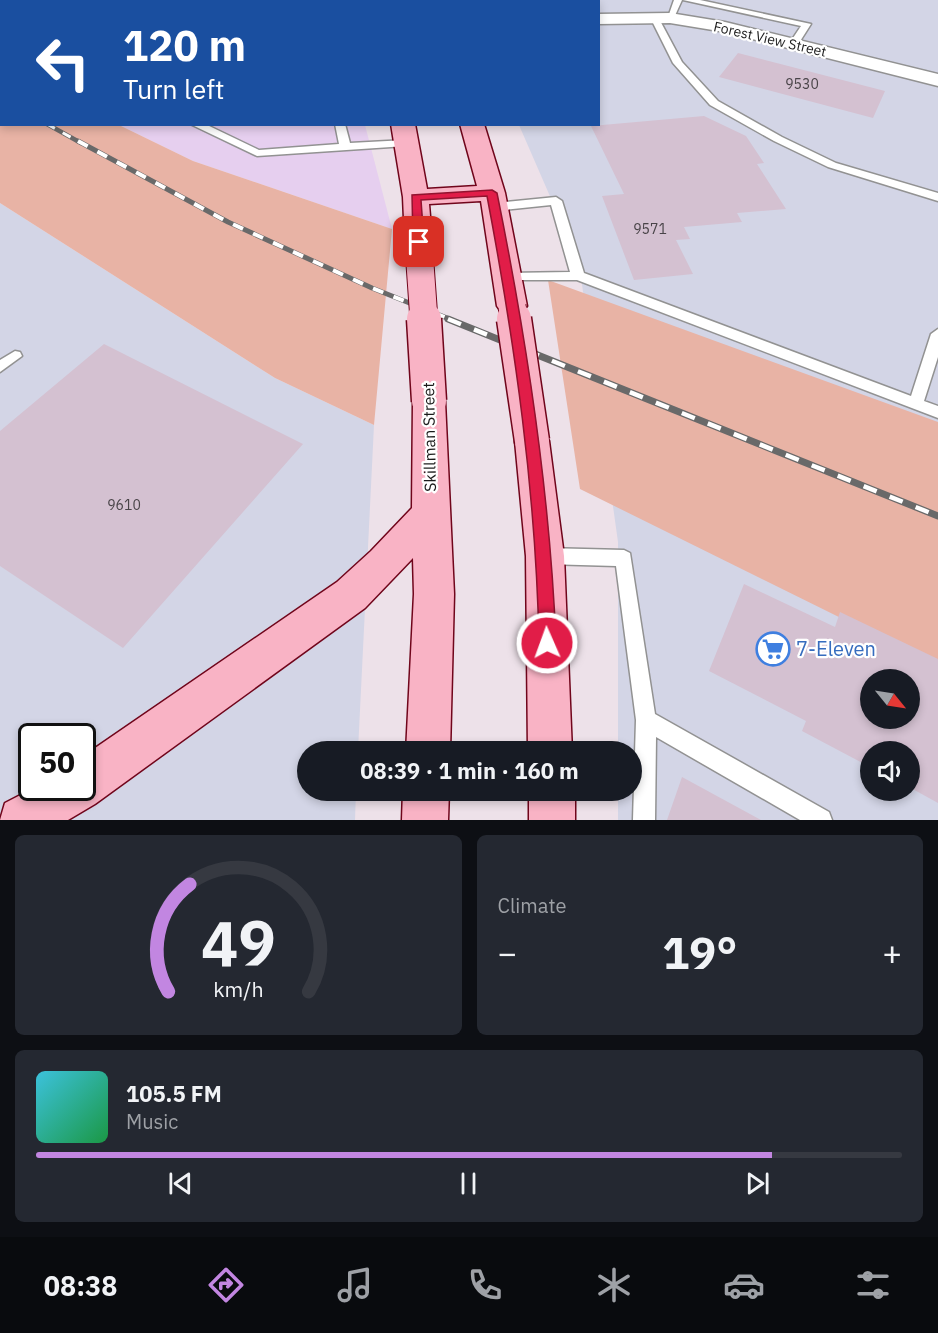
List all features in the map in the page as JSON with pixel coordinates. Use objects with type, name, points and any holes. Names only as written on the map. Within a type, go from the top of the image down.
[{"type":"main road","points":[[473,126],[493,200],[510,291],[532,441],[545,556],[550,741]]},
{"type":"main road","name":"Skillman Street","points":[[404,134],[416,197],[429,401],[430,513],[434,594],[428,741]]},
{"type":"main road","points":[[416,197],[493,200]]},
{"type":"main road","points":[[96,775],[351,595],[385,563],[430,513]]},
{"type":"main road","points":[[22,820],[55,801]]},
{"type":"main road","points":[[425,820],[426,801]]},
{"type":"main road","points":[[552,801],[552,820]]},
{"type":"street","name":"Forest View Street","points":[[600,19],[662,18],[725,27],[938,80]]},
{"type":"lane","points":[[678,0],[662,18],[678,63],[714,103],[778,139],[832,165],[938,197]]},
{"type":"lane","points":[[687,0],[806,24],[794,44]]},
{"type":"lane","points":[[199,126],[257,153],[345,147],[404,134]]},
{"type":"lane","points":[[340,126],[345,147]]},
{"type":"lane","points":[[493,200],[556,201],[579,276]]},
{"type":"lane","points":[[510,291],[579,276],[938,412]]},
{"type":"lane","points":[[916,404],[938,334]]},
{"type":"lane","points":[[0,367],[15,356]]},
{"type":"lane","points":[[545,556],[624,558],[646,720],[644,820]]},
{"type":"lane","points":[[646,720],[821,820]]},
{"type":"shaded area","points":[[600,0],[938,0],[938,820],[618,820],[618,801],[642,801],[642,741],[618,741],[618,542],[579,263],[519,126],[600,126]]},
{"type":"shaded area","points":[[0,126],[121,126],[193,161],[392,229],[374,425],[275,378],[0,203]]},
{"type":"shaded area","points":[[121,126],[365,126],[392,229],[193,161]]},
{"type":"shaded area","points":[[0,203],[275,378],[374,425],[358,741],[297,741],[297,801],[356,801],[355,820],[0,820]]},
{"type":"shaded area","points":[[548,280],[938,422],[938,666],[580,489]]},
{"type":"building","points":[[738,53],[885,91],[873,118],[719,77]]},
{"type":"building","points":[[704,116],[746,136],[764,163],[757,164],[786,209],[737,213],[742,222],[684,227],[690,239],[676,240],[693,274],[634,280],[602,196],[624,194],[591,126]]},
{"type":"building","points":[[104,344],[303,444],[123,648],[0,566],[0,431]]},
{"type":"building","points":[[744,584],[835,627],[840,612],[938,659],[938,803],[920,793],[920,741],[860,741],[860,762],[802,731],[806,721],[709,671]]},
{"type":"building","points":[[682,777],[761,820],[667,820]]},
{"type":"railway","points":[[51,126],[81,143]]},
{"type":"railway","points":[[78,141],[228,222],[372,288],[452,320]]},
{"type":"railway","points":[[448,319],[938,516]]},
{"type":"place","name":"7-Eleven","points":[[773,649]]},
{"type":"route","points":[[419,242],[416,197],[492,193],[508,276],[532,441],[545,556],[547,643]]}]
